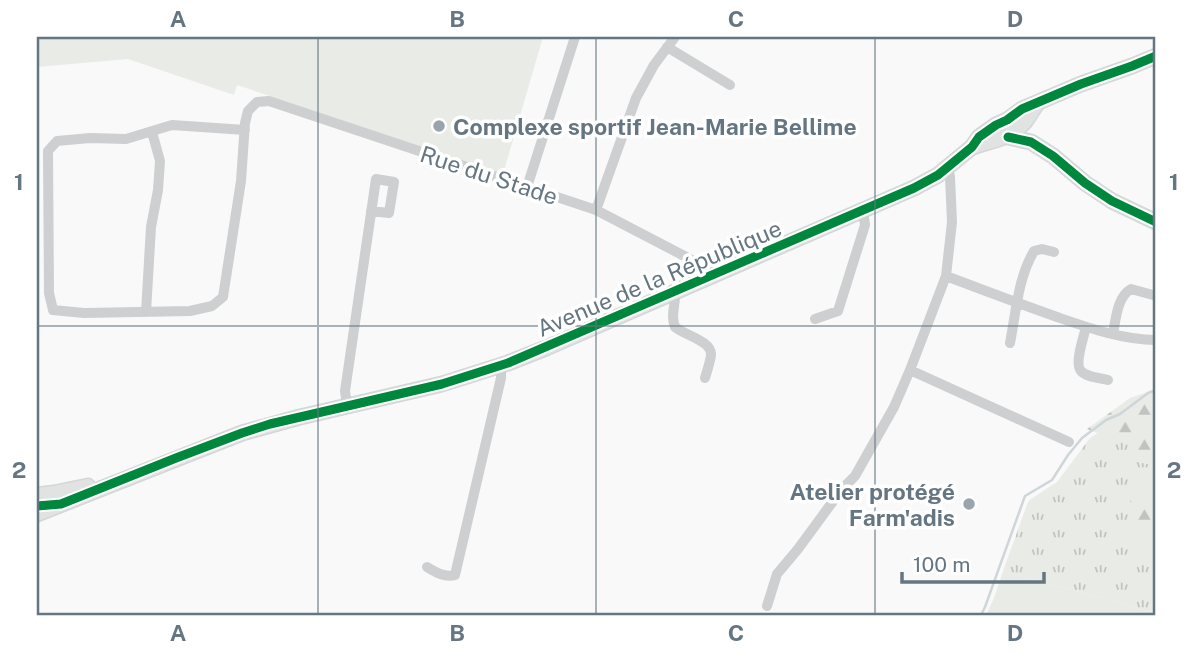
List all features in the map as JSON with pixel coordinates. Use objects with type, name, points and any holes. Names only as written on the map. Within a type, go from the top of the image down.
[{"type":"street","points":[[527,187],[575,37]]},
{"type":"street","points":[[596,211],[636,98],[654,65],[675,37]]},
{"type":"street","points":[[667,47],[730,85]]},
{"type":"street","name":"Avenue de la République","points":[[37,514],[251,430],[442,384],[501,366],[914,188],[938,175],[972,147],[979,137],[1022,109],[1156,56]]},
{"type":"street","name":"Avenue de la République","points":[[972,147],[1008,137],[1026,122],[1030,111],[1039,101]]},
{"type":"street","name":"Rue du Stade","points":[[245,130],[248,111],[257,102],[269,102],[596,211],[690,259],[703,280]]},
{"type":"street","points":[[1007,120],[1026,122],[1053,156]]},
{"type":"street","points":[[172,125],[245,130],[241,181],[223,297],[212,306],[190,311],[84,313],[53,310],[43,243],[48,151],[57,141],[126,139],[152,132],[172,125]]},
{"type":"street","points":[[146,312],[151,227],[160,161],[152,132]]},
{"type":"street","points":[[1008,137],[1031,142],[1112,201],[1156,222]]},
{"type":"street","points":[[767,606],[777,574],[855,476],[894,407],[910,370],[946,276],[951,222],[948,167]]},
{"type":"street","points":[[347,405],[345,391],[371,211]]},
{"type":"street","points":[[815,319],[838,311],[865,225],[863,211]]},
{"type":"street","points":[[1010,343],[1023,276],[1034,251],[1042,248],[1054,251]]},
{"type":"street","points":[[946,276],[1086,327],[1138,340],[1156,340]]},
{"type":"street","points":[[1113,333],[1121,299],[1125,293],[1131,289],[1153,295]]},
{"type":"street","points":[[675,292],[676,303],[672,318],[675,327],[710,348],[705,378]]},
{"type":"street","points":[[1086,327],[1079,359],[1080,370],[1108,380]]},
{"type":"street","points":[[427,567],[437,573],[455,575],[501,378],[501,366]]},
{"type":"street","points":[[910,370],[1069,442]]},
{"type":"street","name":"Avenue de la République","points":[[37,495],[77,489],[146,469]]},
{"type":"street","points":[[37,506],[61,504]]},
{"type":"green space","name":"Complexe sportif Jean-Marie Bellime","points":[[37,37],[543,37],[503,174],[237,85],[234,95],[128,59],[37,67]]},
{"type":"green space","points":[[1156,389],[1156,474],[1152,465],[1132,461],[1137,458],[1128,445],[1087,429],[1130,398]]},
{"type":"green space","points":[[1154,396],[1156,613],[1003,571],[1028,502],[1057,482],[1090,438]]},
{"type":"green space","points":[[1156,483],[1156,530],[1152,540],[1133,538],[1129,517],[1131,492],[1144,493]]},
{"type":"green space","points":[[1003,571],[1156,613],[1156,615],[986,615]]},
{"type":"waterway","points":[[981,615],[1025,496],[1052,480],[1082,438],[1156,390]]},
{"type":"cycle path","points":[[37,506],[61,504],[270,424],[442,384],[508,363],[914,188],[938,175],[972,147],[979,137],[1022,109],[1156,56]]},
{"type":"cycle path","points":[[1008,137],[1031,142],[1112,201],[1156,222]]},
{"type":"place","name":"Complexe sportif Jean-Marie Bellime","points":[[439,126]]},
{"type":"place","name":"Atelier protégé Farm'adis","points":[[969,504]]}]
